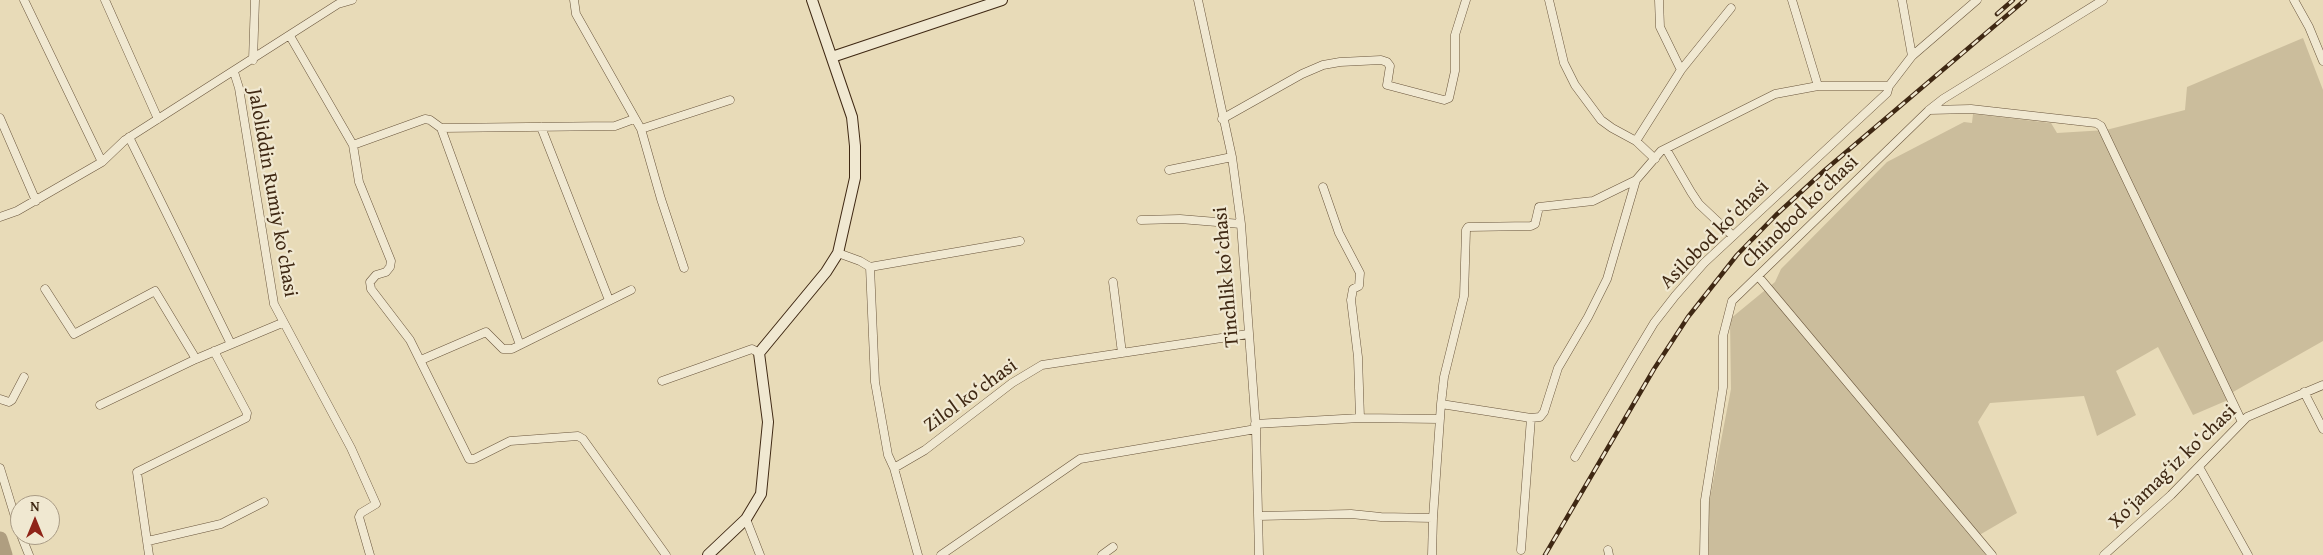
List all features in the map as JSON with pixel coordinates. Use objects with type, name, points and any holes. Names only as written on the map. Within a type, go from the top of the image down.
[{"type":"street","points":[[24,0],[102,162]]},
{"type":"street","points":[[105,0],[158,119]]},
{"type":"street","points":[[253,60],[255,0]]},
{"type":"street","name":"Jaloliddin Rumiy koʻchasi","points":[[0,217],[36,201],[102,162],[130,137],[338,4],[352,0]]},
{"type":"street","points":[[574,0],[576,14],[634,120],[642,129],[661,199],[684,268]]},
{"type":"street","points":[[708,555],[746,519],[761,494],[768,422],[759,353],[826,272],[838,253],[854,178],[855,146],[852,117],[812,0]]},
{"type":"street","points":[[832,57],[1002,0]]},
{"type":"street","name":"Tinchlik koʻchasi","points":[[1198,0],[1222,119],[1232,157],[1241,224],[1255,426],[1259,555]]},
{"type":"street","points":[[1222,119],[1302,74],[1323,65],[1340,62],[1381,60],[1387,62],[1390,66],[1387,85],[1444,100],[1449,98],[1455,71],[1455,35],[1466,0]]},
{"type":"street","points":[[1549,0],[1564,63],[1575,85],[1601,120],[1625,137],[1636,141],[1655,159]]},
{"type":"street","points":[[1659,0],[1660,27],[1681,70]]},
{"type":"street","points":[[1792,0],[1818,86]]},
{"type":"street","points":[[1902,0],[1912,56]]},
{"type":"street","name":"Asilobod koʻchasi","points":[[1575,457],[1654,323],[1704,263],[1888,93],[1889,86],[1896,74],[1912,56],[1977,0]]},
{"type":"street","name":"Chinobod koʻchasi","points":[[1704,555],[1706,500],[1723,387],[1723,336],[1732,301],[1928,110],[2103,0]]},
{"type":"street","points":[[2294,0],[2309,27],[2323,61]]},
{"type":"street","points":[[1636,141],[1681,70],[1731,8]]},
{"type":"street","points":[[290,36],[353,145],[359,182],[391,261],[390,267],[386,272],[376,275],[370,282],[371,289],[410,340],[469,458],[474,459],[510,441],[578,436],[583,439],[666,555]]},
{"type":"street","name":"Jaloliddin Rumiy koʻchasi","points":[[234,72],[274,304],[282,323],[351,448],[376,504],[361,513],[359,517],[370,555]]},
{"type":"street","points":[[1432,555],[1441,404],[1444,377],[1464,296],[1466,230],[1468,227],[1531,226],[1534,224],[1539,207],[1593,201],[1636,180],[1666,149],[1775,94],[1818,86],[1889,86]]},
{"type":"street","points":[[642,129],[730,100]]},
{"type":"street","points":[[1928,110],[1971,109],[2096,123],[2101,126],[2242,422]]},
{"type":"street","points":[[0,118],[36,201]]},
{"type":"street","points":[[353,145],[425,119],[430,120],[441,128],[520,345]]},
{"type":"street","points":[[441,128],[615,126],[634,120]]},
{"type":"street","points":[[541,127],[609,300]]},
{"type":"street","points":[[130,137],[232,344]]},
{"type":"street","points":[[1666,149],[1699,204],[1733,236]]},
{"type":"street","points":[[1169,170],[1232,157]]},
{"type":"street","points":[[1441,404],[1531,418],[1540,417],[1544,412],[1558,368],[1588,317],[1607,279],[1636,180]]},
{"type":"street","points":[[1323,187],[1339,233],[1360,273],[1359,286],[1353,289],[1351,300],[1358,357],[1360,418]]},
{"type":"street","points":[[1141,220],[1180,219],[1241,224]]},
{"type":"street","points":[[838,253],[860,260],[870,267],[1020,241]]},
{"type":"street","points":[[870,267],[875,382],[888,455],[894,468],[918,555]]},
{"type":"street","points":[[1758,276],[1992,555]]},
{"type":"street","points":[[1113,282],[1122,354]]},
{"type":"street","points":[[45,289],[74,334],[155,291],[196,359]]},
{"type":"street","points":[[421,360],[486,332],[507,350],[631,290]]},
{"type":"street","points":[[100,405],[196,359],[282,323]]},
{"type":"street","name":"Zilol ko‘chasi","points":[[894,468],[925,450],[1012,383],[1042,366],[1248,334]]},
{"type":"street","points":[[662,381],[752,349],[759,353]]},
{"type":"street","points":[[149,555],[137,472],[246,418],[246,413],[214,351]]},
{"type":"street","points":[[0,399],[9,402],[12,400],[24,377]]},
{"type":"street","name":"Xoʻjamagʻiz koʻchasi","points":[[2104,555],[2199,467],[2247,417],[2323,385]]},
{"type":"street","points":[[2304,392],[2323,429]]},
{"type":"street","points":[[941,555],[1080,459],[1255,426],[1360,418],[1440,419]]},
{"type":"street","points":[[1521,550],[1531,418]]},
{"type":"street","points":[[2199,467],[2248,555]]},
{"type":"street","points":[[0,468],[10,501]]},
{"type":"street","points":[[148,541],[221,524],[264,502]]},
{"type":"street","points":[[1258,516],[1342,514],[1433,518]]},
{"type":"street","points":[[746,519],[760,555]]},
{"type":"street","points":[[1102,555],[1113,547]]},
{"type":"shaded area","points":[[2303,38],[2323,90],[2323,341],[2233,392],[2235,397],[2193,415],[2158,347],[2116,371],[2136,415],[2097,436],[2084,396],[1990,403],[1978,422],[2017,513],[1976,537],[1986,555],[1709,555],[1709,503],[1731,389],[1730,319],[1775,282],[1781,269],[1887,162],[1964,122],[1972,123],[1973,114],[2051,123],[2057,133],[2106,130],[2185,110],[2187,87]]},
{"type":"waterway","points":[[0,539],[5,555]]},
{"type":"railway","points":[[1997,14],[2013,0]]},
{"type":"railway","points":[[1545,555],[1654,369],[1688,317],[1737,255],[1776,215],[1825,170],[2025,0]]}]
